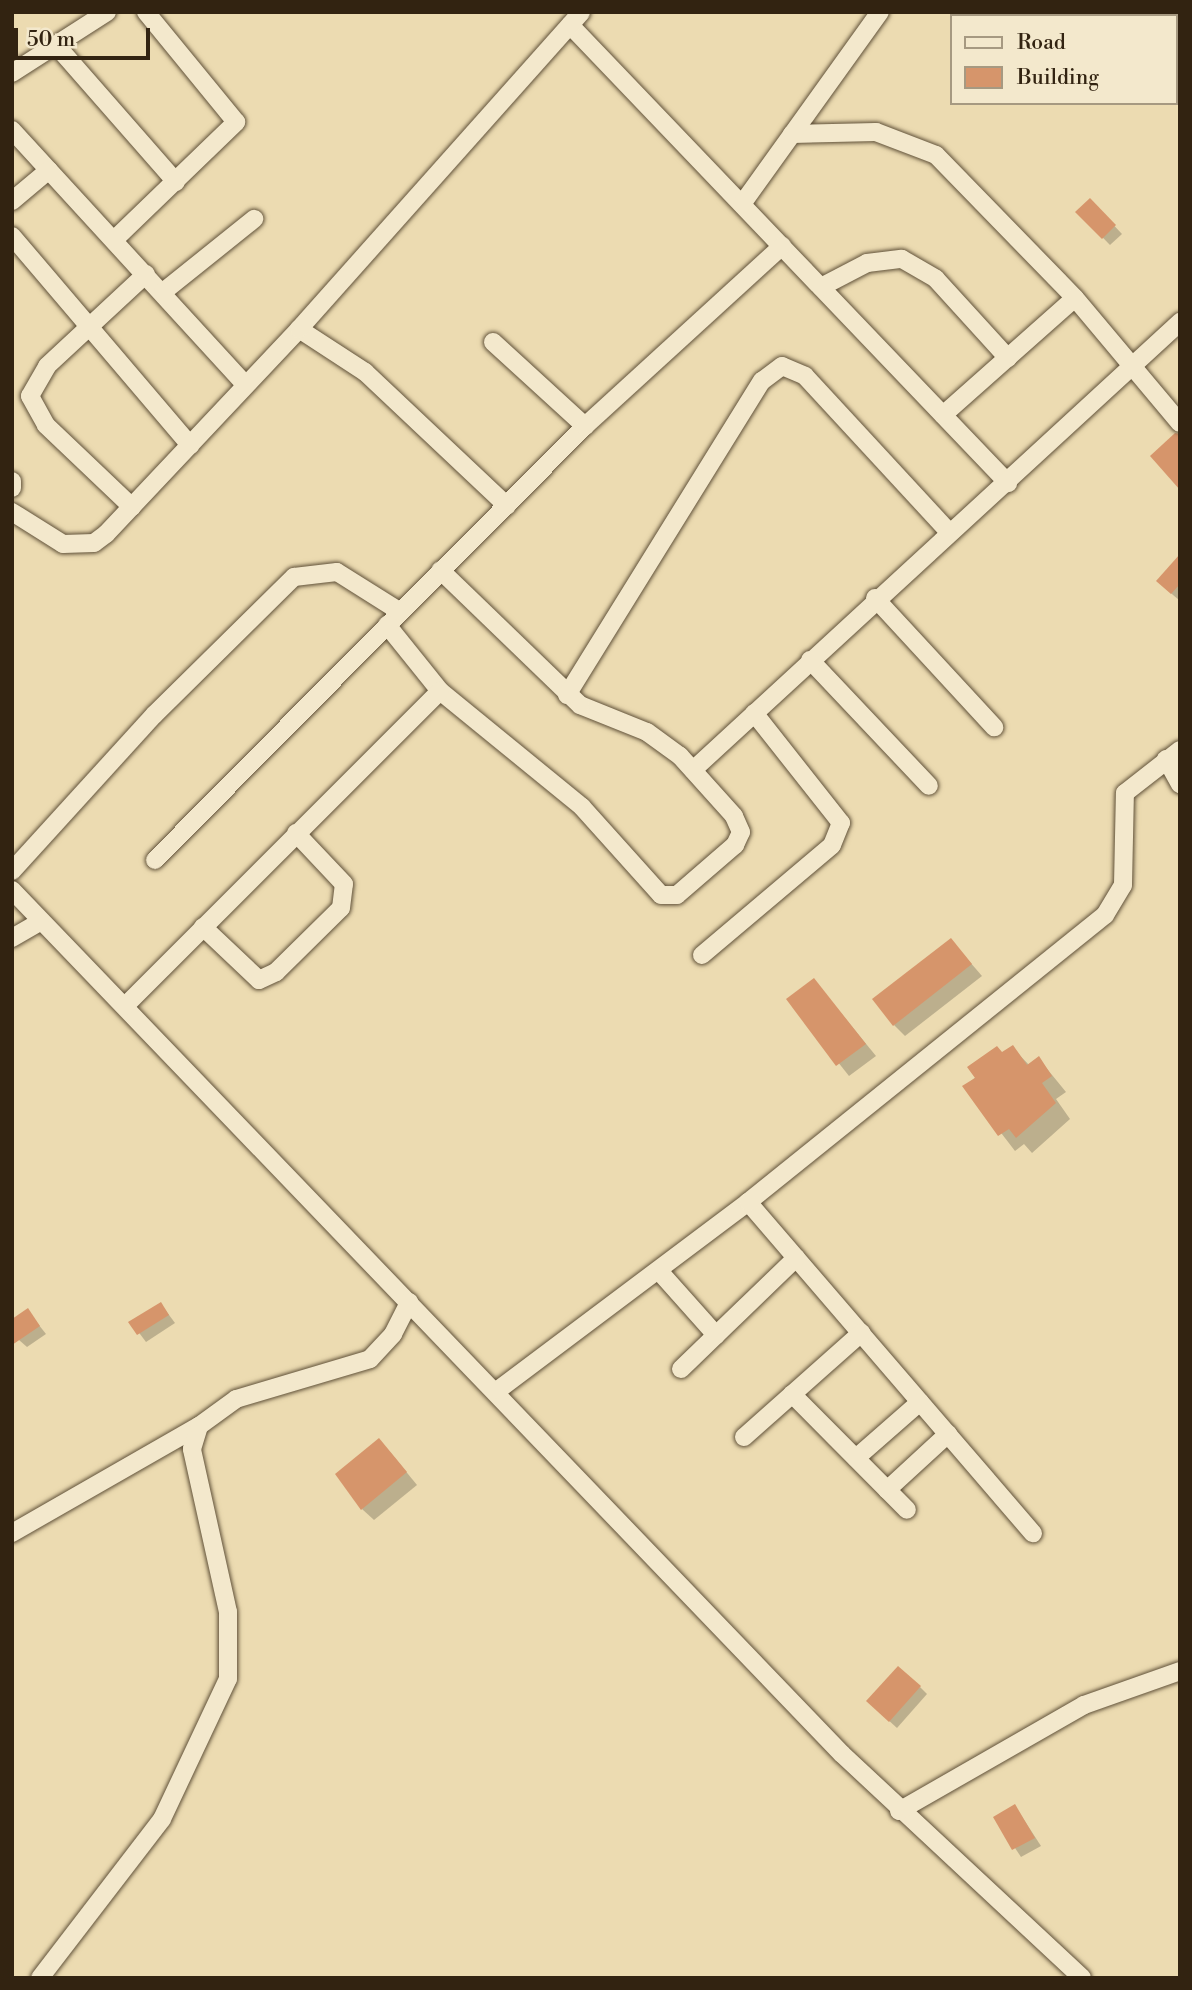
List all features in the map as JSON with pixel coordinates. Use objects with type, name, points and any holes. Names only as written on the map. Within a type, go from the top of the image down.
[{"type":"street","points":[[12,73],[107,12]]},
{"type":"street","points":[[114,240],[236,122],[146,12]]},
{"type":"street","points":[[742,204],[876,15]]},
{"type":"street","points":[[12,512],[49,537],[77,547],[94,543],[299,329],[575,17],[742,204],[1008,483]]},
{"type":"street","points":[[56,45],[176,182]]},
{"type":"street","points":[[12,130],[246,385]]},
{"type":"street","points":[[792,134],[876,132],[916,143],[955,171],[1075,298],[1180,423]]},
{"type":"street","points":[[12,201],[49,170]]},
{"type":"street","points":[[163,292],[254,219]]},
{"type":"street","points":[[12,236],[87,328],[190,445]]},
{"type":"street","points":[[155,860],[585,426],[782,246]]},
{"type":"street","points":[[821,286],[867,263],[902,259],[936,279],[1008,358]]},
{"type":"street","points":[[132,506],[46,425],[30,396],[47,366],[146,274]]},
{"type":"street","points":[[943,415],[1075,298]]},
{"type":"street","points":[[693,770],[875,598],[948,531],[1008,483],[1180,322]]},
{"type":"street","points":[[299,329],[365,372],[506,506]]},
{"type":"street","points":[[493,342],[585,426]]},
{"type":"street","points":[[567,695],[762,381],[782,366],[805,376],[948,531]]},
{"type":"street","points":[[12,481],[12,488]]},
{"type":"street","points":[[387,625],[440,691],[582,807],[654,889],[669,897],[735,845],[741,832],[693,770],[657,738],[594,714],[567,695],[440,570]]},
{"type":"street","points":[[12,871],[154,715],[294,577],[337,572],[399,611]]},
{"type":"street","points":[[875,598],[994,727]]},
{"type":"street","points":[[810,660],[929,786]]},
{"type":"street","points":[[125,1006],[296,832],[440,691]]},
{"type":"street","points":[[702,955],[832,845],[841,822],[754,713]]},
{"type":"street","points":[[498,1390],[748,1202],[1105,915],[1123,885],[1125,793],[1173,754],[1180,784]]},
{"type":"street","points":[[203,927],[260,980],[276,972],[341,908],[344,884],[296,832]]},
{"type":"street","points":[[12,890],[409,1302],[498,1390],[899,1811],[1082,1978]]},
{"type":"street","points":[[12,938],[40,922]]},
{"type":"street","points":[[748,1202],[1033,1533]]},
{"type":"street","points":[[681,1368],[796,1258]]},
{"type":"street","points":[[659,1271],[716,1335]]},
{"type":"street","points":[[12,1532],[199,1426],[236,1399],[370,1359],[393,1334],[409,1302]]},
{"type":"street","points":[[744,1437],[861,1333]]},
{"type":"street","points":[[792,1394],[907,1510]]},
{"type":"street","points":[[856,1458],[920,1402]]},
{"type":"street","points":[[40,1978],[162,1819],[228,1679],[228,1612],[192,1449],[199,1426]]},
{"type":"street","points":[[887,1490],[948,1434]]},
{"type":"street","points":[[899,1811],[1084,1705],[1180,1671]]},
{"type":"building","points":[[1090,198],[1116,225],[1102,239],[1075,212]]},
{"type":"building","points":[[1175,433],[1180,434],[1180,490],[1150,456]]},
{"type":"building","points":[[1180,554],[1180,584],[1171,594],[1156,581]]},
{"type":"building","points":[[951,938],[972,964],[893,1026],[872,999]]},
{"type":"building","points":[[814,978],[866,1044],[836,1066],[786,999]]},
{"type":"building","points":[[1013,1045],[1027,1065],[1039,1056],[1052,1076],[1042,1083],[1056,1103],[1016,1138],[1009,1129],[998,1136],[962,1086],[975,1078],[967,1067],[997,1046],[1002,1052]]},
{"type":"building","points":[[161,1302],[169,1315],[137,1335],[128,1322]]},
{"type":"building","points":[[28,1308],[40,1326],[12,1345],[12,1319]]},
{"type":"building","points":[[379,1438],[407,1472],[361,1510],[335,1474]]},
{"type":"building","points":[[898,1666],[921,1686],[889,1722],[866,1701]]},
{"type":"building","points":[[1015,1804],[1035,1838],[1012,1850],[993,1817]]}]
